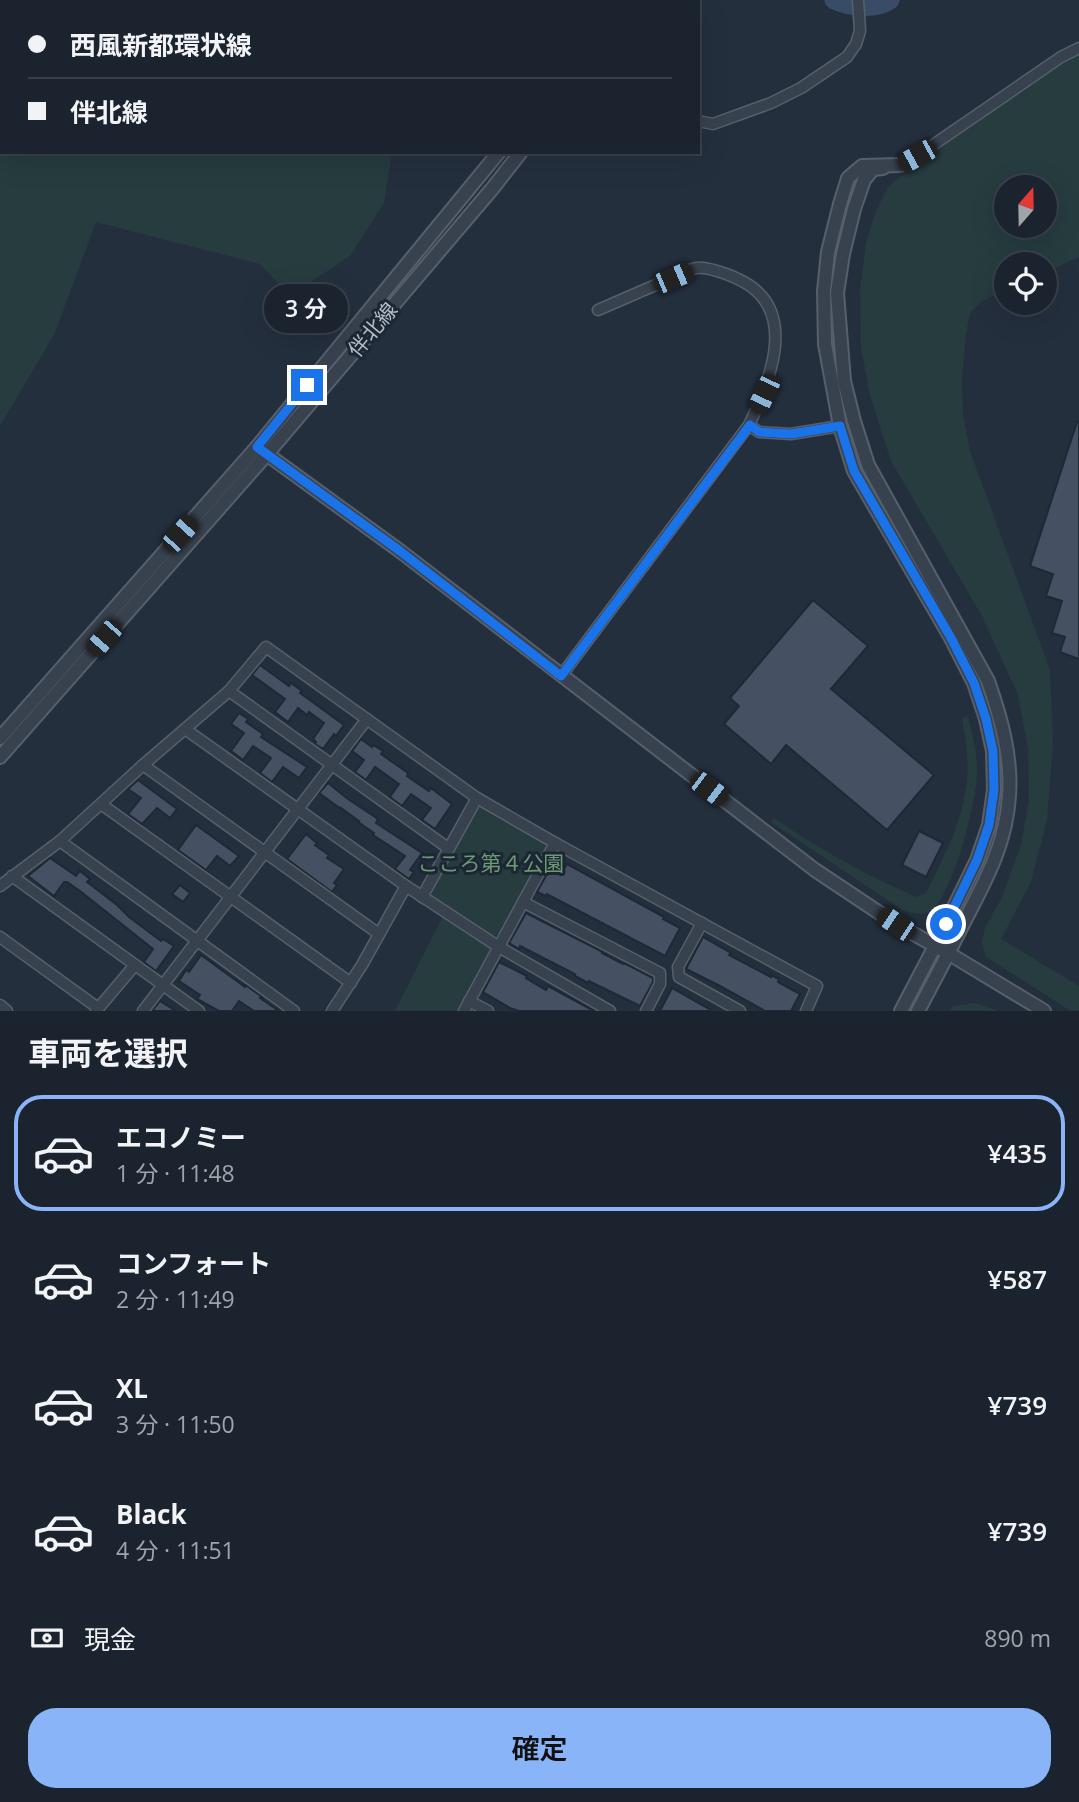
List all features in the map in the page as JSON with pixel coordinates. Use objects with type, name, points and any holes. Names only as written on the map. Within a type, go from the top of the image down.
[{"type":"street","points":[[700,121],[713,124],[772,103],[801,88],[848,57],[860,31],[858,0]]},
{"type":"street","points":[[918,1011],[993,866],[1005,831],[1009,794],[1008,757],[1000,717],[988,681],[868,465],[844,381],[837,293],[843,254],[864,180],[873,170],[901,165],[917,156],[1061,57],[1079,48]]},
{"type":"street","name":"伴北線","points":[[0,738],[262,451],[497,154]]},
{"type":"street","name":"伴北線","points":[[0,757],[519,154]]},
{"type":"street","points":[[901,165],[862,166],[848,178],[828,252],[824,291],[825,344],[840,426],[854,471],[951,638],[974,683],[993,751],[994,790],[989,825],[977,860],[901,1011]]},
{"type":"street","points":[[561,676],[750,425],[764,394],[773,363],[776,333],[771,311],[761,295],[748,283],[731,275],[698,267],[598,310]]},
{"type":"street","points":[[750,425],[759,432],[791,434],[840,426]]},
{"type":"street","points":[[262,451],[400,551],[815,870],[896,924],[1044,1011]]},
{"type":"street","points":[[0,886],[60,841],[229,691],[266,647],[477,799],[817,986],[806,1011]]},
{"type":"street","points":[[229,691],[448,848]]},
{"type":"street","points":[[143,1011],[367,719]]},
{"type":"street","points":[[185,729],[422,897],[499,947],[610,1011]]},
{"type":"street","points":[[143,765],[379,934]]},
{"type":"street","points":[[422,897],[477,799]]},
{"type":"street","points":[[101,804],[351,983]]},
{"type":"street","points":[[60,841],[294,1011]]},
{"type":"street","points":[[464,1011],[555,843]]},
{"type":"street","points":[[12,876],[199,1011]]},
{"type":"street","points":[[332,1011],[406,886]]},
{"type":"street","points":[[523,902],[660,973],[660,984],[646,1011]]},
{"type":"street","points":[[702,923],[678,967],[679,977],[740,1011]]},
{"type":"street","points":[[0,937],[97,1009],[135,965]]},
{"type":"street","points":[[469,1001],[488,1011]]},
{"type":"street","points":[[0,1005],[8,1011]]},
{"type":"green space","points":[[1079,54],[1079,257],[1057,267],[1057,252],[994,252],[994,296],[982,301],[970,313],[962,378],[963,414],[970,451],[1050,670],[1053,744],[1047,820],[1031,882],[1001,939],[1079,986],[1079,1011],[1071,1011],[986,957],[982,942],[985,928],[1002,897],[1021,845],[1029,800],[1028,749],[1018,695],[982,616],[891,461],[870,396],[861,347],[860,291],[866,242],[876,211],[888,187],[907,171]]},
{"type":"green space","points":[[0,154],[392,154],[384,203],[350,256],[290,296],[260,264],[96,222],[55,333],[0,426]]},
{"type":"green space","points":[[968,716],[977,763],[969,823],[947,887],[939,902],[927,913],[904,911],[771,822],[774,818],[825,851],[898,889],[916,897],[926,893],[940,866],[962,808],[967,770],[962,718]]},
{"type":"green space","name":"こころ第４公園","points":[[481,807],[544,842],[547,850],[502,933],[494,936],[433,899],[430,892],[473,810]]},
{"type":"green space","points":[[445,912],[499,947],[462,1011],[395,1011]]},
{"type":"green space","points":[[975,1003],[999,1011],[949,1011],[953,1006]]},
{"type":"building","points":[[1077,422],[1079,659],[1060,652],[1065,637],[1052,633],[1062,601],[1046,596],[1053,574],[1030,566]]},
{"type":"building","points":[[813,600],[868,646],[831,689],[934,775],[887,830],[786,745],[771,764],[724,724],[739,706],[730,698]]},
{"type":"building","points":[[260,665],[289,686],[291,683],[302,691],[300,693],[344,725],[323,749],[315,744],[313,739],[324,723],[298,708],[288,722],[275,712],[285,699],[252,675]]},
{"type":"building","points":[[239,713],[248,719],[246,722],[263,734],[261,737],[307,767],[299,778],[283,767],[272,782],[260,773],[271,758],[253,746],[243,760],[231,751],[244,733],[231,724]]},
{"type":"building","points":[[361,739],[383,751],[381,754],[408,773],[407,776],[429,791],[431,788],[452,804],[435,829],[422,820],[431,808],[411,794],[402,806],[390,797],[399,784],[375,767],[366,780],[355,772],[364,760],[352,751]]},
{"type":"building","points":[[138,780],[177,809],[170,818],[157,808],[142,824],[128,814],[141,798],[128,789]]},
{"type":"building","points":[[328,783],[378,819],[376,823],[422,853],[410,870],[414,872],[409,879],[395,869],[405,856],[319,793]]},
{"type":"building","points":[[196,825],[239,856],[230,866],[217,856],[206,870],[178,850]]},
{"type":"building","points":[[919,831],[943,843],[926,877],[902,865]]},
{"type":"building","points":[[306,834],[329,855],[327,858],[344,869],[334,883],[337,885],[332,892],[287,859]]},
{"type":"building","points":[[50,858],[76,876],[80,871],[90,879],[87,882],[129,917],[161,941],[163,939],[174,946],[156,971],[144,962],[153,949],[80,891],[64,882],[54,896],[28,876]]},
{"type":"building","points":[[554,861],[565,867],[567,864],[680,928],[665,956],[547,894],[546,896],[537,892]]},
{"type":"building","points":[[180,885],[190,893],[183,902],[172,894]]},
{"type":"building","points":[[526,913],[653,978],[640,1006],[509,943]]},
{"type":"building","points":[[703,937],[731,953],[729,955],[779,979],[778,982],[800,994],[791,1011],[765,1011],[686,969]]},
{"type":"building","points":[[201,955],[279,1011],[254,1011],[239,1001],[232,1011],[219,1011],[197,999],[200,995],[179,981]]},
{"type":"building","points":[[499,962],[527,976],[526,978],[546,990],[548,986],[594,1011],[519,1011],[510,1008],[483,992]]},
{"type":"building","points":[[672,988],[700,1004],[713,1011],[660,1011]]},
{"type":"building","points":[[160,1001],[176,1011],[152,1011]]},
{"type":"waterway","points":[[834,0],[862,6],[877,5],[890,0]]},
{"type":"route","points":[[307,385],[257,447],[400,551],[561,676],[750,425],[759,432],[791,434],[840,426],[854,471],[951,638],[974,683],[993,751],[994,790],[989,825],[977,860],[946,924]]}]
